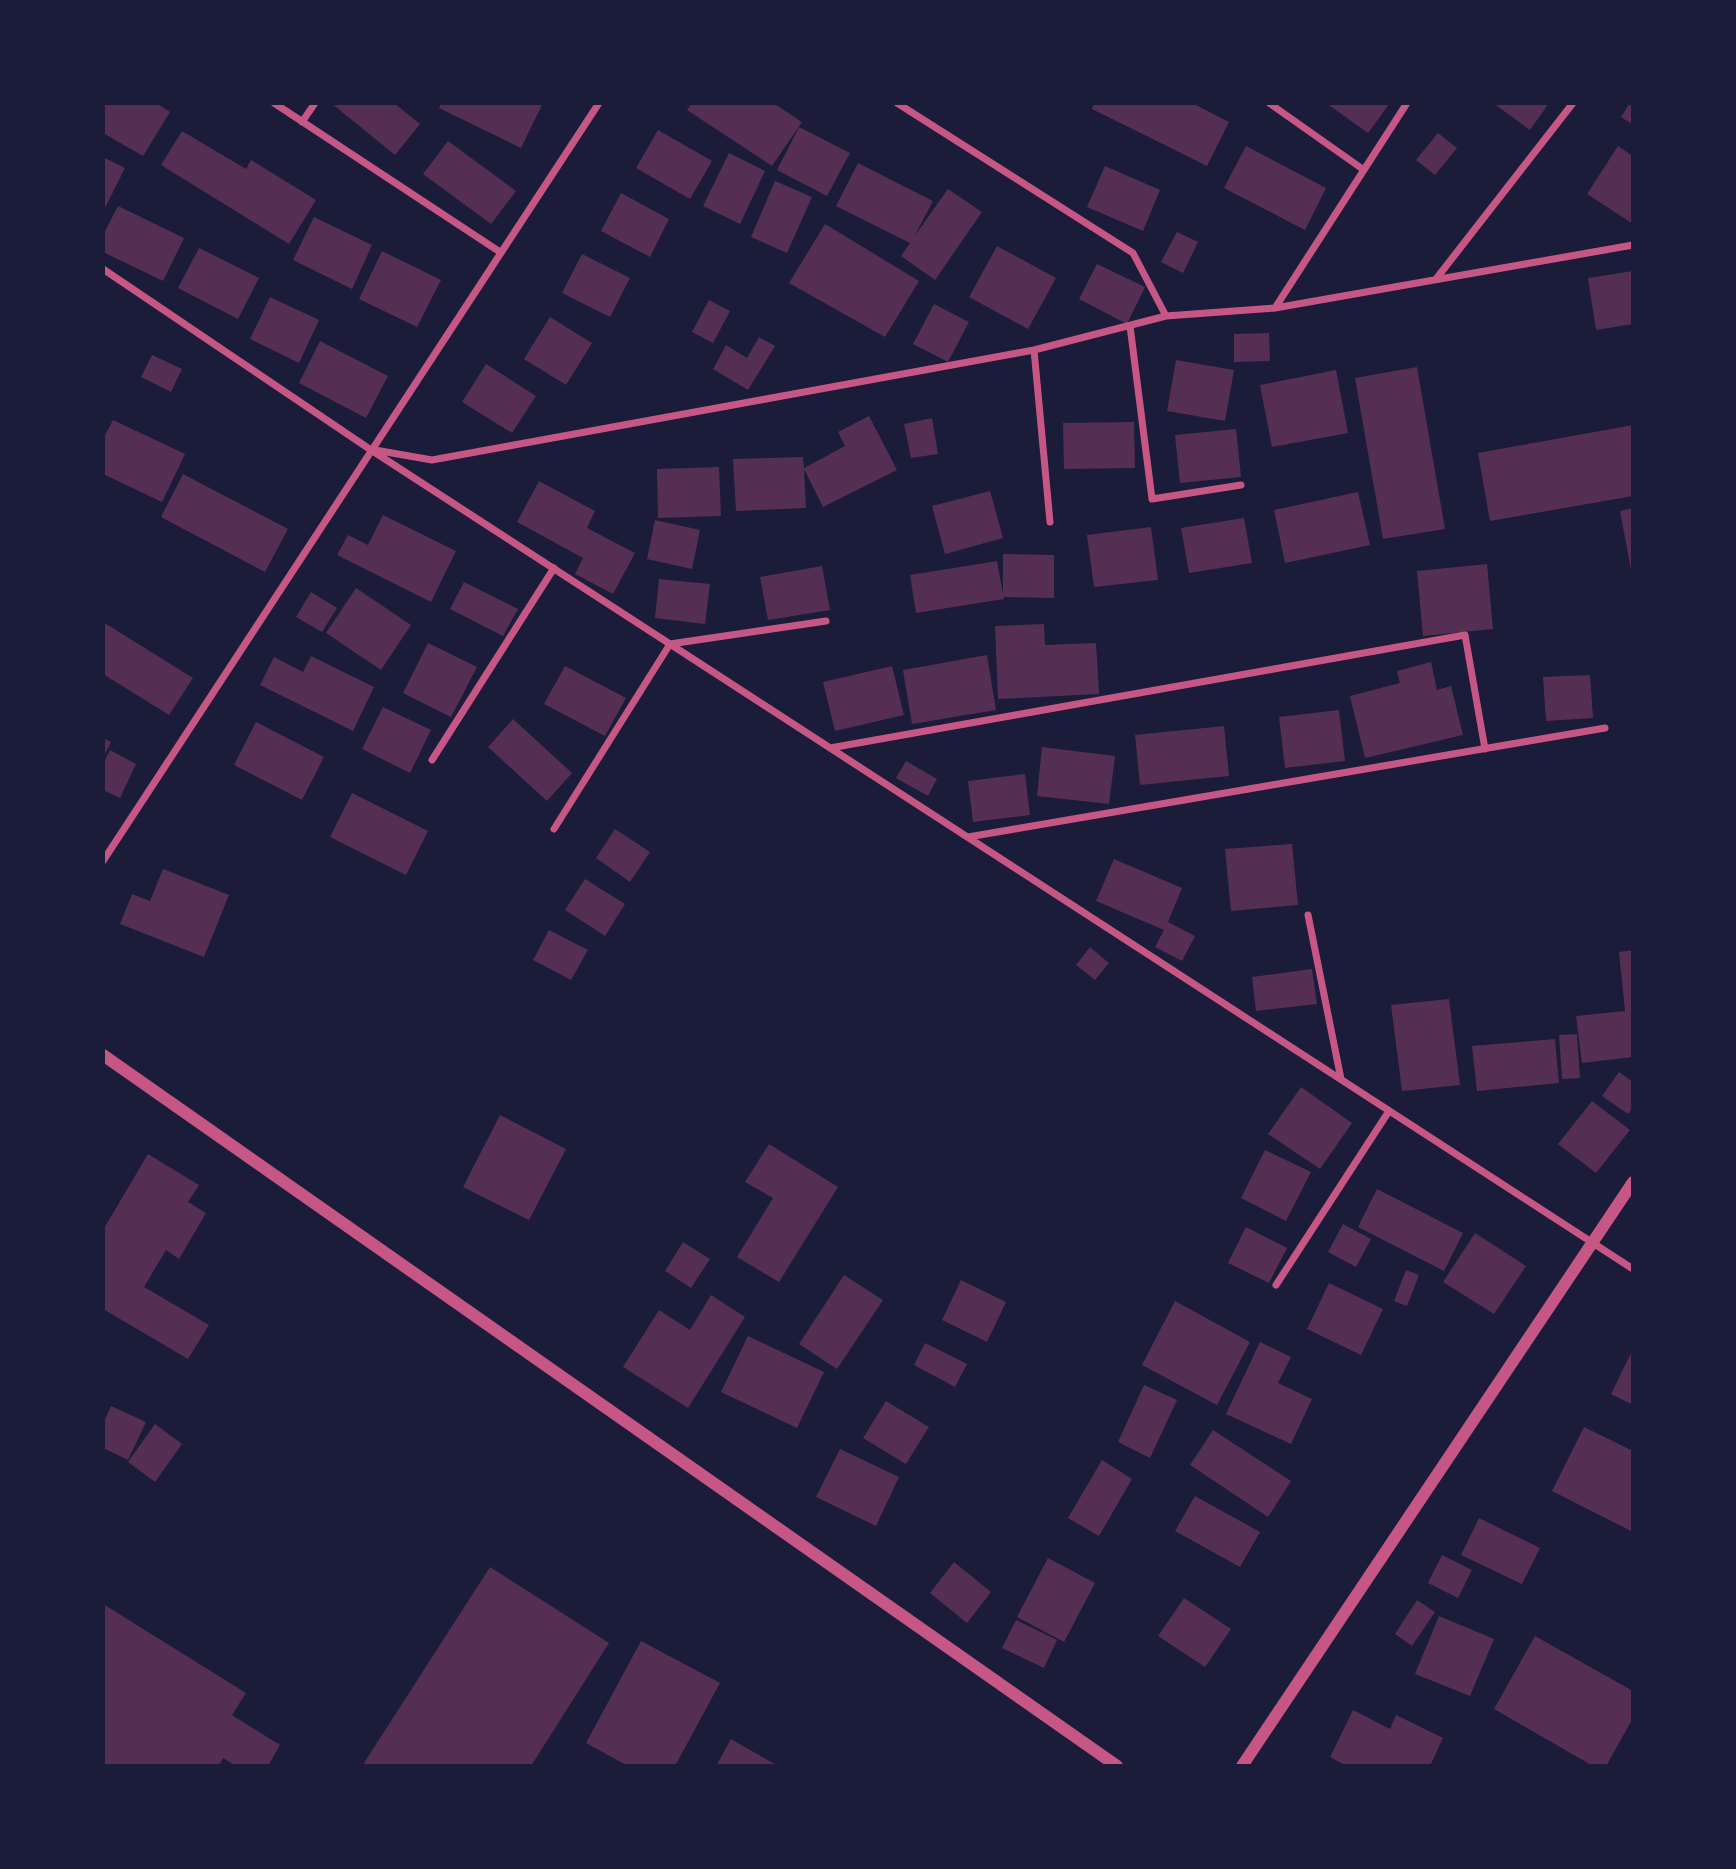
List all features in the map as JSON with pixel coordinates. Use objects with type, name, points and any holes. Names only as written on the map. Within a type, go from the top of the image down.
[{"type":"street","points":[[274,103],[500,252]]},
{"type":"street","points":[[302,122],[315,103]]},
{"type":"street","points":[[103,861],[598,103]]},
{"type":"street","points":[[897,103],[1133,253],[1166,316]]},
{"type":"street","points":[[1269,103],[1364,170]]},
{"type":"street","points":[[1275,308],[1408,103]]},
{"type":"street","points":[[1435,280],[1573,103]]},
{"type":"street","points":[[371,450],[432,460],[1034,350],[1166,316],[1275,308],[1633,245]]},
{"type":"street","points":[[103,270],[371,450],[1633,1269]]},
{"type":"street","points":[[1130,326],[1152,499],[1241,485]]},
{"type":"street","points":[[1034,350],[1050,522]]},
{"type":"street","points":[[432,760],[554,568]]},
{"type":"street","points":[[555,829],[670,644],[826,621]]},
{"type":"street","points":[[830,748],[1465,635],[1485,749]]},
{"type":"street","points":[[967,837],[1605,728]]},
{"type":"street","points":[[1308,915],[1341,1079]]},
{"type":"street","points":[[103,1055],[1117,1766]]},
{"type":"street","points":[[1276,1285],[1390,1111]]},
{"type":"street","points":[[1242,1766],[1633,1182]]},
{"type":"building","points":[[103,103],[156,103],[170,112],[143,156],[103,133]]},
{"type":"building","points":[[331,103],[394,103],[420,124],[395,155]]},
{"type":"building","points":[[441,103],[543,103],[521,148],[439,108]]},
{"type":"building","points":[[692,103],[773,103],[802,122],[772,166],[687,110]]},
{"type":"building","points":[[1094,103],[1192,103],[1229,122],[1207,166],[1092,109]]},
{"type":"building","points":[[1326,103],[1390,103],[1368,133]]},
{"type":"building","points":[[1493,103],[1549,103],[1530,130]]},
{"type":"building","points":[[1630,103],[1633,103],[1633,125],[1621,117]]},
{"type":"building","points":[[799,127],[850,153],[827,196],[777,170]]},
{"type":"building","points":[[658,130],[712,161],[690,199],[636,168]]},
{"type":"building","points":[[182,131],[246,169],[251,160],[316,200],[289,244],[161,165]]},
{"type":"building","points":[[1438,133],[1457,148],[1435,175],[1416,160]]},
{"type":"building","points":[[448,141],[516,191],[491,224],[423,174]]},
{"type":"building","points":[[1246,146],[1326,188],[1305,230],[1224,188]]},
{"type":"building","points":[[1618,146],[1633,156],[1633,224],[1587,194]]},
{"type":"building","points":[[729,153],[765,171],[740,224],[703,206]]},
{"type":"building","points":[[103,157],[125,168],[103,212]]},
{"type":"building","points":[[858,163],[933,201],[914,237],[948,189],[982,212],[935,280],[901,256],[910,243],[836,206]]},
{"type":"building","points":[[1105,166],[1160,190],[1143,231],[1087,207]]},
{"type":"building","points":[[775,181],[812,197],[787,253],[751,237]]},
{"type":"building","points":[[621,193],[669,219],[650,257],[601,231]]},
{"type":"building","points":[[118,206],[184,238],[163,281],[103,252],[103,235]]},
{"type":"building","points":[[314,217],[372,245],[352,289],[293,260]]},
{"type":"building","points":[[825,224],[919,281],[885,337],[789,283]]},
{"type":"building","points":[[1177,232],[1198,242],[1183,273],[1161,262]]},
{"type":"building","points":[[997,246],[1056,278],[1028,329],[969,297]]},
{"type":"building","points":[[199,248],[259,278],[238,319],[178,288]]},
{"type":"building","points":[[382,251],[441,280],[417,327],[359,299]]},
{"type":"building","points":[[582,254],[630,278],[610,317],[562,293]]},
{"type":"building","points":[[1097,264],[1145,287],[1127,324],[1079,299]]},
{"type":"building","points":[[1633,271],[1633,324],[1596,330],[1588,278]]},
{"type":"building","points":[[270,297],[319,320],[299,363],[250,339]]},
{"type":"building","points":[[709,300],[730,311],[713,343],[692,332]]},
{"type":"building","points":[[934,304],[969,322],[948,362],[913,344]]},
{"type":"building","points":[[550,317],[592,343],[566,385],[524,359]]},
{"type":"building","points":[[1269,333],[1270,361],[1234,362],[1234,334]]},
{"type":"building","points":[[759,337],[775,346],[748,390],[713,369],[726,345],[747,358]]},
{"type":"building","points":[[320,341],[388,376],[366,418],[299,383]]},
{"type":"building","points":[[152,355],[182,369],[171,392],[141,377]]},
{"type":"building","points":[[1176,360],[1234,370],[1225,421],[1167,411]]},
{"type":"building","points":[[486,364],[536,396],[512,433],[462,402]]},
{"type":"building","points":[[1417,367],[1445,529],[1383,539],[1355,378]]},
{"type":"building","points":[[1336,370],[1348,433],[1272,447],[1260,385]]},
{"type":"building","points":[[869,416],[897,470],[823,507],[804,469],[806,508],[736,511],[733,459],[803,457],[804,468],[845,446],[838,432]]},
{"type":"building","points":[[932,418],[938,454],[911,458],[904,424]]},
{"type":"building","points":[[113,420],[185,454],[162,502],[103,474],[103,439]]},
{"type":"building","points":[[1134,422],[1135,468],[1064,469],[1063,423]]},
{"type":"building","points":[[1633,425],[1633,496],[1490,521],[1478,453]]},
{"type":"building","points":[[1236,429],[1241,477],[1180,483],[1175,435]]},
{"type":"building","points":[[719,467],[721,516],[658,518],[657,469]]},
{"type":"building","points":[[183,474],[288,529],[265,572],[161,517]]},
{"type":"building","points":[[539,481],[595,511],[587,528],[635,553],[613,594],[575,574],[583,558],[517,522]]},
{"type":"building","points":[[990,491],[1003,538],[945,554],[932,506]]},
{"type":"building","points":[[1358,492],[1370,545],[1285,563],[1274,510]]},
{"type":"building","points":[[1633,508],[1633,570],[1631,570],[1620,511]]},
{"type":"building","points":[[383,515],[456,551],[431,602],[337,555],[348,535],[368,545]]},
{"type":"building","points":[[1244,518],[1252,563],[1189,573],[1181,528]]},
{"type":"building","points":[[655,520],[700,530],[692,569],[647,559]]},
{"type":"building","points":[[1151,527],[1158,580],[1094,587],[1087,535]]},
{"type":"building","points":[[1003,554],[1054,555],[1054,598],[1004,597],[916,613],[910,575],[997,561],[1003,594]]},
{"type":"building","points":[[1487,564],[1493,629],[1423,636],[1417,571]]},
{"type":"building","points":[[822,566],[830,610],[768,620],[760,577]]},
{"type":"building","points":[[659,579],[710,584],[705,624],[655,618]]},
{"type":"building","points":[[464,582],[518,609],[503,636],[450,609]]},
{"type":"building","points":[[356,588],[411,625],[381,670],[326,633]]},
{"type":"building","points":[[311,592],[337,608],[322,632],[296,617]]},
{"type":"building","points":[[103,622],[193,678],[169,715],[103,674]]},
{"type":"building","points":[[1044,624],[1045,645],[1096,643],[1099,694],[998,699],[995,626]]},
{"type":"building","points":[[428,643],[477,667],[451,717],[403,693]]},
{"type":"building","points":[[987,655],[996,710],[912,724],[903,670]]},
{"type":"building","points":[[311,656],[374,687],[353,731],[260,685],[274,657],[303,672]]},
{"type":"building","points":[[1431,662],[1437,690],[1451,686],[1463,735],[1365,758],[1350,696],[1400,683],[1397,671]]},
{"type":"building","points":[[565,666],[626,698],[605,736],[544,704]]},
{"type":"building","points":[[892,666],[904,715],[835,731],[823,682]]},
{"type":"building","points":[[1590,675],[1593,718],[1546,721],[1543,677]]},
{"type":"building","points":[[383,707],[431,730],[410,773],[362,749]]},
{"type":"building","points":[[1339,710],[1345,761],[1285,768],[1279,717]]},
{"type":"building","points":[[513,719],[572,773],[547,801],[488,747]]},
{"type":"building","points":[[256,722],[324,757],[302,800],[234,765]]},
{"type":"building","points":[[1224,726],[1229,776],[1140,785],[1135,735]]},
{"type":"building","points":[[103,738],[111,742],[103,758]]},
{"type":"building","points":[[1042,747],[1115,756],[1109,804],[1037,796]]},
{"type":"building","points":[[110,750],[136,764],[120,798],[103,790],[103,764]]},
{"type":"building","points":[[906,761],[937,779],[928,796],[896,778]]},
{"type":"building","points":[[1025,774],[1030,815],[973,822],[968,781]]},
{"type":"building","points":[[352,793],[428,831],[406,875],[330,837]]},
{"type":"building","points":[[615,829],[650,852],[630,882],[596,858]]},
{"type":"building","points":[[1292,844],[1298,905],[1231,911],[1225,849]]},
{"type":"building","points":[[1114,859],[1182,888],[1168,922],[1195,936],[1182,961],[1155,947],[1164,930],[1096,901]]},
{"type":"building","points":[[163,869],[229,895],[204,957],[120,924],[132,894],[150,901]]},
{"type":"building","points":[[585,879],[625,904],[605,936],[565,910]]},
{"type":"building","points":[[549,930],[588,950],[571,980],[533,960]]},
{"type":"building","points":[[1090,947],[1109,963],[1095,980],[1076,965]]},
{"type":"building","points":[[1633,950],[1633,1057],[1582,1063],[1576,1016],[1625,1011],[1619,952]]},
{"type":"building","points":[[1312,969],[1317,1004],[1256,1011],[1252,977]]},
{"type":"building","points":[[1449,999],[1460,1085],[1402,1091],[1391,1005]]},
{"type":"building","points":[[1577,1034],[1580,1078],[1562,1079],[1559,1035]]},
{"type":"building","points":[[1555,1039],[1559,1083],[1477,1091],[1472,1046]]},
{"type":"building","points":[[1619,1072],[1633,1082],[1633,1107],[1628,1114],[1602,1096]]},
{"type":"building","points":[[1301,1087],[1352,1123],[1320,1169],[1268,1134]]},
{"type":"building","points":[[1592,1101],[1630,1130],[1596,1173],[1558,1144]]},
{"type":"building","points":[[500,1115],[566,1149],[529,1220],[463,1187]]},
{"type":"building","points":[[769,1144],[838,1187],[779,1282],[737,1257],[773,1198],[745,1182]]},
{"type":"building","points":[[1265,1150],[1311,1172],[1286,1221],[1241,1198]]},
{"type":"building","points":[[148,1154],[199,1185],[188,1202],[206,1213],[179,1259],[166,1250],[144,1287],[209,1325],[188,1359],[103,1309],[103,1230]]},
{"type":"building","points":[[1377,1189],[1463,1233],[1444,1271],[1358,1227]]},
{"type":"building","points":[[1343,1224],[1371,1239],[1356,1267],[1328,1252]]},
{"type":"building","points":[[1246,1227],[1287,1248],[1269,1283],[1228,1263]]},
{"type":"building","points":[[1475,1233],[1526,1266],[1494,1314],[1443,1282]]},
{"type":"building","points":[[683,1242],[710,1259],[691,1288],[665,1271]]},
{"type":"building","points":[[1406,1270],[1419,1275],[1407,1306],[1394,1301]]},
{"type":"building","points":[[844,1275],[883,1300],[837,1369],[799,1344]]},
{"type":"building","points":[[961,1280],[1006,1302],[987,1342],[942,1320]]},
{"type":"building","points":[[1329,1283],[1383,1309],[1361,1355],[1307,1329]]},
{"type":"building","points":[[711,1295],[745,1317],[688,1408],[623,1367],[659,1310],[690,1330]]},
{"type":"building","points":[[1175,1301],[1250,1342],[1217,1405],[1142,1365]]},
{"type":"building","points":[[748,1336],[824,1372],[797,1428],[721,1392]]},
{"type":"building","points":[[1260,1342],[1291,1357],[1278,1383],[1312,1399],[1291,1444],[1226,1414]]},
{"type":"building","points":[[925,1343],[967,1364],[955,1387],[914,1365]]},
{"type":"building","points":[[1633,1349],[1633,1405],[1611,1394]]},
{"type":"building","points":[[1144,1385],[1177,1400],[1150,1458],[1118,1442]]},
{"type":"building","points":[[886,1401],[929,1427],[906,1464],[863,1438]]},
{"type":"building","points":[[111,1406],[146,1422],[128,1460],[103,1448],[103,1424]]},
{"type":"building","points":[[155,1424],[182,1444],[155,1482],[128,1462]]},
{"type":"building","points":[[1584,1427],[1633,1451],[1633,1532],[1552,1491]]},
{"type":"building","points":[[1213,1430],[1291,1481],[1268,1517],[1190,1465]]},
{"type":"building","points":[[840,1449],[899,1477],[876,1526],[816,1497]]},
{"type":"building","points":[[1102,1460],[1132,1479],[1099,1536],[1068,1518]]},
{"type":"building","points":[[1195,1496],[1260,1532],[1240,1567],[1175,1531]]},
{"type":"building","points":[[1479,1518],[1540,1548],[1522,1584],[1461,1555]]},
{"type":"building","points":[[1442,1555],[1472,1570],[1458,1598],[1428,1583]]},
{"type":"building","points":[[1048,1558],[1095,1583],[1064,1642],[1017,1617]]},
{"type":"building","points":[[954,1562],[991,1592],[967,1623],[930,1593]]},
{"type":"building","points":[[490,1567],[609,1643],[531,1766],[368,1766],[364,1763]]},
{"type":"building","points":[[1184,1598],[1231,1629],[1205,1667],[1158,1636]]},
{"type":"building","points":[[1417,1600],[1435,1612],[1412,1646],[1395,1634]]},
{"type":"building","points":[[103,1604],[246,1693],[232,1715],[280,1745],[268,1766],[236,1766],[223,1758],[219,1766],[103,1766]]},
{"type":"building","points":[[1439,1616],[1494,1639],[1470,1696],[1415,1674]]},
{"type":"building","points":[[1016,1620],[1057,1640],[1044,1668],[1002,1648]]},
{"type":"building","points":[[1535,1636],[1633,1691],[1633,1718],[1606,1766],[1593,1766],[1494,1709]]},
{"type":"building","points":[[641,1641],[720,1683],[675,1766],[628,1766],[586,1743]]},
{"type":"building","points":[[1353,1710],[1390,1729],[1396,1715],[1443,1738],[1430,1766],[1347,1766],[1330,1757]]},
{"type":"building","points":[[731,1739],[778,1766],[716,1766]]}]
